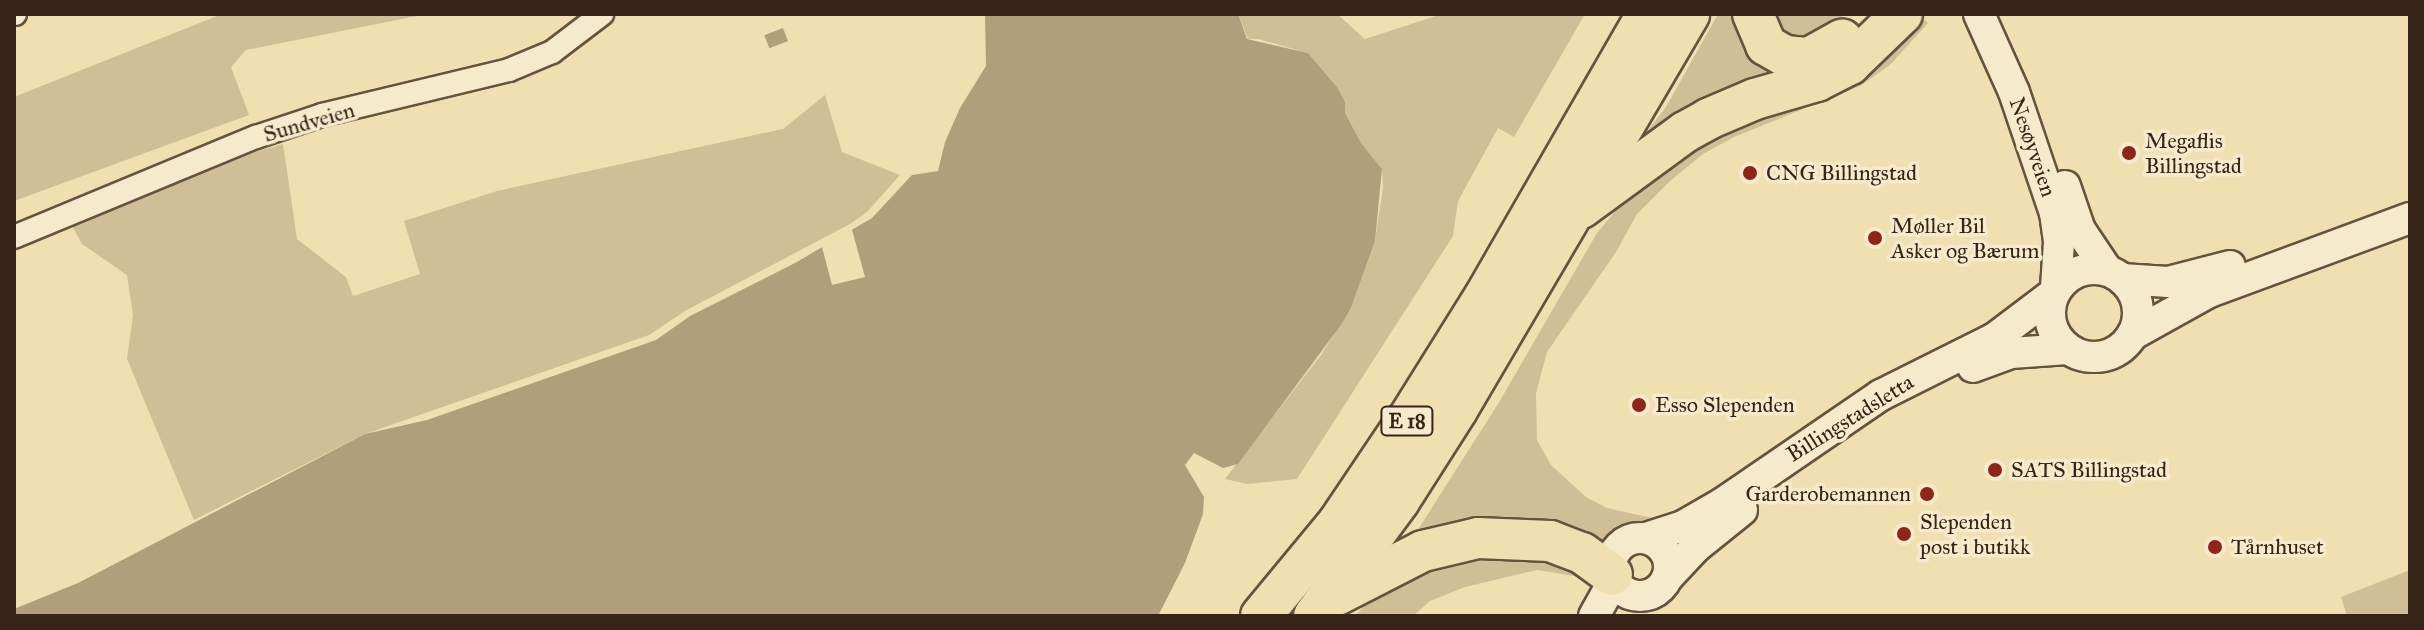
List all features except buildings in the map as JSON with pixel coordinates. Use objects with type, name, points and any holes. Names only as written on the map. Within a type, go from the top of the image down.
[{"type":"highway","name":"E 18","points":[[1261,616],[1338,523],[1415,408],[1647,14]]},
{"type":"highway","name":"E 18","points":[[1320,608],[1399,501],[1689,14]]},
{"type":"highway","points":[[1753,14],[1766,45],[1797,59],[1833,48],[1867,14]]},
{"type":"highway","name":"E 18","points":[[1572,214],[1696,125],[1755,99],[1817,81],[1850,64],[1902,14]]},
{"type":"highway","name":"E 18","points":[[1320,608],[1423,551],[1478,538],[1550,541],[1582,553],[1632,589]]},
{"type":"main road","name":"Nesøyveien","points":[[1979,14],[2014,92],[2055,213],[2059,242],[2054,291]]},
{"type":"main road","name":"Nesøyveien","points":[[2004,14],[2080,230],[2115,274]]},
{"type":"main road","points":[[2410,203],[2187,279],[2168,282],[2077,272],[2054,291],[2049,318],[2053,330],[2068,349],[2098,357],[2118,350],[2132,335],[2207,293],[2410,218]]},
{"type":"main road","points":[[2115,274],[2138,305],[2132,335]]},
{"type":"main road","name":"Billingstadsletta","points":[[2054,291],[1995,338],[1881,395],[1723,503],[1683,526],[1646,538],[1636,538],[1619,547],[1611,565],[1632,589],[1889,410],[1999,357],[2028,350],[2068,349]]},
{"type":"main road","points":[[1594,616],[1669,568],[1663,549],[1646,538]]},
{"type":"street","name":"Sundveien","points":[[14,237],[256,137],[322,115],[509,70],[552,52],[602,14]]},
{"type":"shaded area","points":[[222,14],[427,14],[246,50],[231,67],[249,115],[14,201],[14,97]]},
{"type":"shaded area","points":[[985,14],[1238,14],[1247,39],[1308,53],[1337,87],[1345,102],[1345,113],[1361,143],[1382,169],[1375,241],[1351,308],[1341,325],[1238,464],[1223,468],[1194,453],[1185,465],[1204,497],[1203,514],[1185,563],[1158,616],[14,616],[14,609],[78,583],[365,434],[427,420],[656,340],[690,316],[795,263],[872,218],[912,175],[938,171],[945,142],[960,108],[986,66]]},
{"type":"shaded area","points":[[1238,14],[1337,14],[1365,39],[1442,14],[1585,14],[1514,137],[1498,128],[1458,201],[1453,236],[1297,479],[1248,484],[1225,479],[1321,355],[1351,308],[1375,241],[1383,187],[1382,169],[1361,143],[1345,113],[1337,87],[1308,53],[1248,39]]},
{"type":"shaded area","points":[[1718,14],[1743,14],[1790,69],[1626,159],[1666,107]]},
{"type":"shaded area","points":[[1764,14],[1845,14],[1831,27],[1792,46]]},
{"type":"shaded area","points":[[1923,19],[1928,23],[1890,65],[1860,86],[1734,137],[1703,154],[1670,181],[1637,214],[1616,252],[1547,352],[1536,393],[1537,440],[1551,465],[1586,497],[1607,508],[1661,520],[1626,527],[1601,549],[1410,542],[1498,404],[1597,233],[1648,172]]},
{"type":"shaded area","points":[[783,28],[788,41],[769,48],[764,35]]},
{"type":"shaded area","points":[[825,95],[842,152],[900,175],[867,212],[850,224],[685,311],[649,335],[365,434],[194,520],[127,359],[133,315],[127,275],[82,244],[70,222],[175,175],[283,144],[297,239],[346,277],[353,296],[420,274],[404,221],[497,191],[783,129]]},
{"type":"shaded area","points":[[1540,549],[1586,578],[1537,570],[1465,587],[1430,601],[1413,616],[1355,616],[1385,584],[1423,561]]},
{"type":"shaded area","points":[[2410,570],[2410,616],[2347,616],[2341,597]]},
{"type":"pier","points":[[851,226],[865,277],[832,285],[821,243]]},
{"type":"place","name":"Megaflis Billingstad","points":[[2129,153]]},
{"type":"place","name":"CNG Billingstad","points":[[1750,173]]},
{"type":"place","name":"Møller Bil Asker og Bærum","points":[[1875,238]]},
{"type":"place","name":"Esso Slependen","points":[[1639,405]]},
{"type":"place","name":"SATS Billingstad","points":[[1995,470]]},
{"type":"place","name":"Garderobemannen","points":[[1927,494]]},
{"type":"place","name":"Slependen post i butikk","points":[[1904,534]]},
{"type":"place","name":"Tårnhuset","points":[[2215,547]]}]
